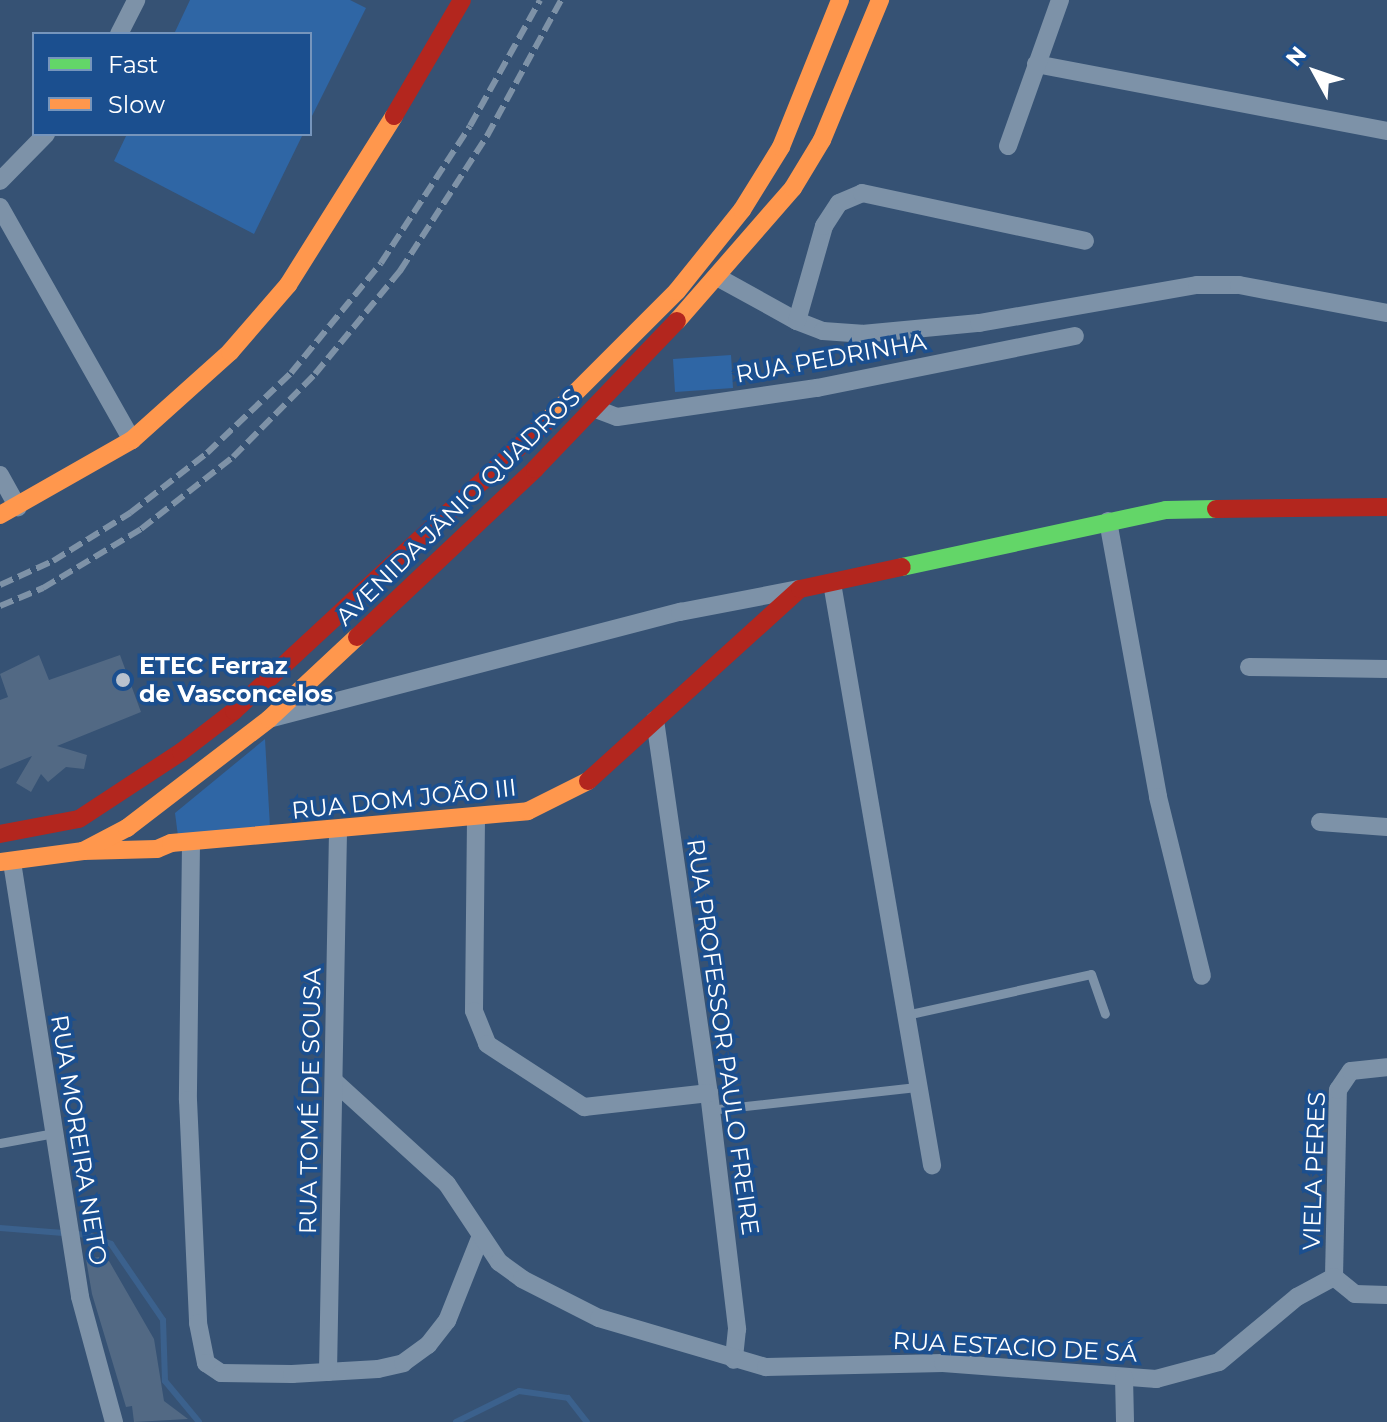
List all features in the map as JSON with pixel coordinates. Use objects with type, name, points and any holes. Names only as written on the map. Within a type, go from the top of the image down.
[{"type":"main road","points":[[0,515],[132,440],[230,352],[288,285],[385,136],[462,0]]},
{"type":"main road","name":"AVENIDA JÂNIO QUADROS","points":[[0,834],[79,819],[138,784],[234,711],[481,488],[677,291],[742,210],[776,156],[840,0]]},
{"type":"main road","name":"AVENIDA JÂNIO QUADROS","points":[[6,862],[83,851],[127,828],[269,719],[596,409],[719,278],[804,170],[880,0]]},
{"type":"main road","points":[[776,156],[804,170]]},
{"type":"main road","points":[[677,291],[693,306]]},
{"type":"main road","points":[[800,589],[1166,510],[1253,505],[1387,507]]},
{"type":"main road","name":"RUA DOM JOÃO III","points":[[79,819],[127,828],[171,843],[191,843],[476,819],[528,811],[562,797],[655,720],[765,617],[789,604],[800,589]]},
{"type":"main road","name":"RUA DOM JOÃO III","points":[[83,851],[157,849],[171,843]]},
{"type":"street","points":[[120,32],[136,0]]},
{"type":"street","points":[[1008,146],[1060,0]]},
{"type":"street","points":[[1036,64],[1387,131]]},
{"type":"street","points":[[0,181],[44,136]]},
{"type":"street","points":[[797,321],[831,212],[862,193],[1085,241]]},
{"type":"street","points":[[0,207],[132,440]]},
{"type":"street","points":[[719,278],[797,321],[823,331],[862,334],[979,323],[1197,285],[1239,285],[1387,313]]},
{"type":"street","name":"RUA PEDRINHA","points":[[596,409],[617,417],[817,388],[1075,336]]},
{"type":"street","points":[[0,475],[18,507]]},
{"type":"street","points":[[1108,521],[1158,797],[1202,976]]},
{"type":"street","points":[[832,583],[932,1165]]},
{"type":"street","points":[[269,719],[680,612],[800,589]]},
{"type":"street","points":[[1249,667],[1387,669]]},
{"type":"street","name":"RUA PROFESSOR PAULO FREIRE","points":[[655,720],[709,1102],[735,1314],[734,1360]]},
{"type":"street","points":[[476,819],[474,1011],[487,1044],[584,1107],[709,1102]]},
{"type":"street","points":[[1320,822],[1387,827]]},
{"type":"street","name":"RUA TOMÉ DE SOUSA","points":[[328,1372],[338,830]]},
{"type":"street","points":[[191,843],[188,1100],[197,1244],[198,1323],[202,1355],[212,1370],[328,1372],[378,1369],[403,1363],[428,1345],[447,1321],[480,1238]]},
{"type":"street","name":"RUA MOREIRA NETO","points":[[6,862],[73,1251],[114,1422]]},
{"type":"street","name":"VIELA PERES","points":[[1334,1277],[1338,1090],[1351,1071],[1387,1067]]},
{"type":"street","name":"RUA ESTACIO DE SÁ","points":[[335,1082],[447,1184],[480,1238],[499,1262],[578,1308],[734,1360],[802,1369],[943,1363],[1156,1379],[1219,1362],[1297,1297],[1334,1277]]},
{"type":"street","points":[[1334,1277],[1355,1294],[1387,1295]]},
{"type":"street","points":[[1124,1377],[1125,1422]]},
{"type":"lane","points":[[906,1015],[1091,974],[1105,1014]]},
{"type":"lane","points":[[709,1102],[919,1087]]},
{"type":"lane","points":[[0,1143],[54,1133]]},
{"type":"shaded area","points":[[190,0],[350,0],[366,8],[312,116],[312,32],[175,32]]},
{"type":"shaded area","points":[[126,136],[302,136],[254,234],[114,161]]},
{"type":"shaded area","points":[[731,355],[733,388],[675,392],[673,359]]},
{"type":"shaded area","points":[[265,739],[270,827],[178,836],[175,813]]},
{"type":"building","points":[[39,655],[49,680],[120,655],[141,712],[57,746],[87,755],[84,769],[66,767],[48,782],[41,774],[31,792],[16,783],[32,756],[0,769],[0,700],[8,697],[0,674]]},
{"type":"building","points":[[99,1257],[101,1263],[109,1261],[154,1339],[164,1401],[188,1419],[134,1422],[132,1406],[126,1407],[92,1294],[86,1259]]},
{"type":"waterway","points":[[0,1228],[89,1235],[111,1244],[163,1320],[165,1381],[199,1422]]},
{"type":"waterway","points":[[456,1422],[519,1391],[568,1398],[587,1422]]},
{"type":"railway","points":[[0,585],[53,561],[130,513],[207,453],[291,373],[381,263],[470,126],[540,0]]},
{"type":"railway","points":[[0,606],[43,588],[141,529],[233,457],[315,374],[400,271],[487,136],[561,0]]},
{"type":"traffic: fast","points":[[902,567],[1166,510],[1216,509]]},
{"type":"traffic: slow","points":[[548,420],[677,291],[742,210],[781,147],[840,0]]},
{"type":"traffic: slow","points":[[677,321],[793,188],[822,140],[880,0]]},
{"type":"traffic: slow","points":[[0,515],[132,440],[230,352],[288,285],[394,116]]},
{"type":"traffic: slow","points":[[0,862],[83,851],[127,828],[269,719],[357,637]]},
{"type":"traffic: slow","points":[[83,851],[157,849],[171,843],[528,811],[588,781]]},
{"type":"traffic: jam","points":[[394,116],[462,0]]},
{"type":"traffic: jam","points":[[357,637],[535,469],[677,321]]},
{"type":"traffic: jam","points":[[0,834],[79,819],[181,752],[234,711],[548,420]]},
{"type":"traffic: jam","points":[[1216,509],[1387,507]]},
{"type":"traffic: jam","points":[[588,781],[800,589],[902,567]]},
{"type":"place","name":"ETEC Ferraz de Vasconcelos","points":[[123,680]]}]
